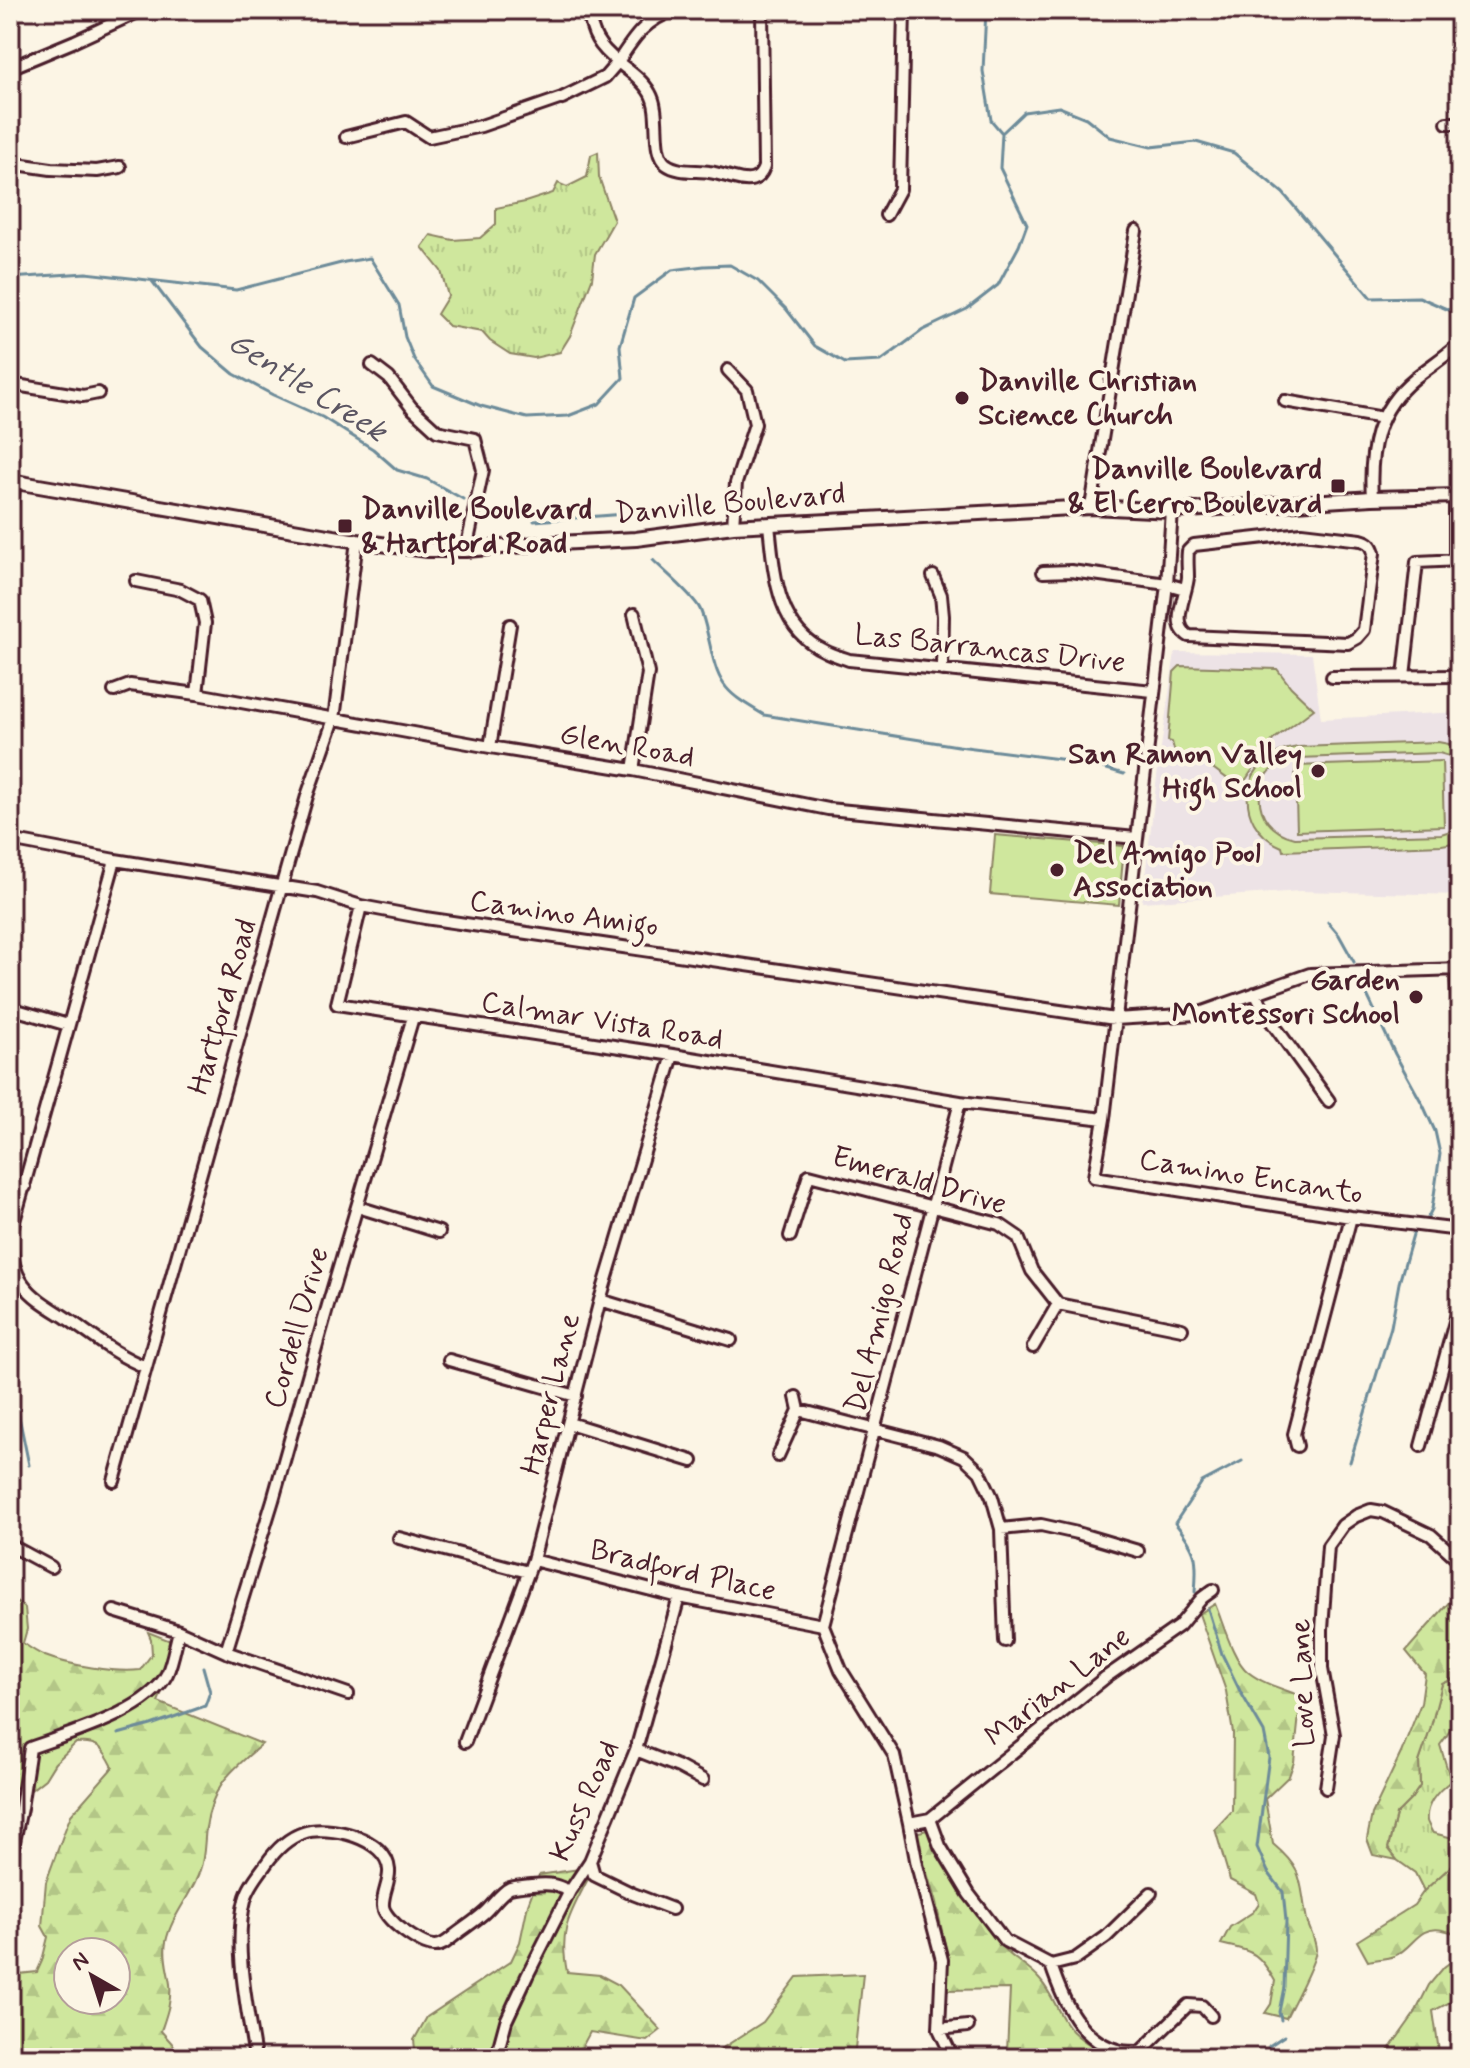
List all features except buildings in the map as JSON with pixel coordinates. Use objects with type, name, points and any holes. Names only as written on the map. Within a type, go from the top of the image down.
[{"type":"main road","name":"Danville Boulevard","points":[[12,481],[357,541],[428,550],[636,539],[733,526],[1091,507],[1172,511],[1372,498],[1457,496]]},
{"type":"street","points":[[10,68],[142,10]]},
{"type":"street","points":[[588,10],[591,30],[604,51],[651,94],[656,107],[658,153],[665,164],[743,181],[754,180],[761,175],[764,167],[762,10]]},
{"type":"street","points":[[346,137],[406,122],[429,137],[481,126],[562,98],[605,77],[642,28],[659,15],[675,10]]},
{"type":"street","points":[[886,215],[900,189],[904,10]]},
{"type":"street","points":[[1447,123],[1460,123]]},
{"type":"street","points":[[10,163],[66,170],[97,171],[120,167]]},
{"type":"street","points":[[1091,507],[1136,231]]},
{"type":"street","points":[[1372,498],[1372,447],[1383,418],[1402,390],[1460,343]]},
{"type":"street","points":[[372,365],[389,378],[412,408],[437,431],[475,439],[483,470],[466,550]]},
{"type":"street","points":[[728,370],[747,390],[755,424],[736,483],[733,526]]},
{"type":"street","points":[[10,384],[83,396],[98,393]]},
{"type":"street","points":[[1285,401],[1383,418]]},
{"type":"street","points":[[10,511],[12,481]]},
{"type":"street","points":[[1404,676],[1417,562],[1458,560],[1457,496]]},
{"type":"street","points":[[960,1102],[1104,1119],[1167,584],[1172,511]]},
{"type":"street","name":"Las Barrancas Drive","points":[[769,525],[775,580],[782,603],[788,617],[807,639],[823,651],[849,660],[1153,691]]},
{"type":"street","points":[[1302,533],[1361,540],[1373,547],[1364,630],[1348,643],[1189,636],[1183,633],[1180,625],[1185,589],[1188,551],[1203,542],[1302,533]]},
{"type":"street","name":"Hartford Road","points":[[114,1481],[307,796],[334,719],[357,541]]},
{"type":"street","points":[[1043,572],[1071,571],[1185,589]]},
{"type":"street","points":[[933,576],[941,595],[942,670]]},
{"type":"street","points":[[136,581],[181,590],[200,600],[205,623],[197,694]]},
{"type":"street","points":[[633,770],[648,673],[634,614]]},
{"type":"street","points":[[490,747],[510,625]]},
{"type":"street","points":[[1332,677],[1460,676]]},
{"type":"street","name":"Glen Road","points":[[114,691],[130,685],[197,694],[633,770],[828,809],[1136,838]]},
{"type":"street","name":"Camino Amigo","points":[[10,840],[317,892],[361,906],[425,918],[1115,1019],[1197,1014],[1310,974],[1458,970]]},
{"type":"street","points":[[115,860],[11,1232],[11,1250],[15,1268],[24,1285],[40,1300],[128,1360],[146,1367]]},
{"type":"street","name":"Calmar Vista Road","points":[[361,906],[337,1004],[960,1102]]},
{"type":"street","points":[[1458,970],[1460,1046]]},
{"type":"street","points":[[1255,993],[1268,1017],[1329,1101]]},
{"type":"street","points":[[10,1008],[68,1025]]},
{"type":"street","name":"Cordell Drive","points":[[226,1652],[413,1017]]},
{"type":"street","name":"Harper Lane","points":[[465,1742],[533,1560],[600,1300],[673,1055]]},
{"type":"street","name":"Del Amigo Road","points":[[823,1625],[960,1102]]},
{"type":"street","name":"Camino Encanto","points":[[1104,1119],[1094,1177],[1351,1217],[1460,1230]]},
{"type":"street","name":"Emerald Drive","points":[[790,1236],[809,1175],[932,1206],[999,1224],[1018,1237],[1032,1271],[1058,1304]]},
{"type":"street","points":[[10,1182],[25,1187]]},
{"type":"street","points":[[358,1207],[439,1232]]},
{"type":"street","points":[[1297,1446],[1294,1434],[1351,1217]]},
{"type":"street","points":[[600,1300],[731,1340]]},
{"type":"street","points":[[1421,1446],[1460,1303]]},
{"type":"street","points":[[1033,1347],[1058,1304],[1182,1329]]},
{"type":"street","points":[[449,1360],[576,1396]]},
{"type":"street","points":[[778,1456],[799,1410],[796,1397]]},
{"type":"street","points":[[799,1410],[939,1446],[964,1457],[980,1472],[992,1497],[1001,1529],[1005,1641]]},
{"type":"street","points":[[569,1423],[692,1461]]},
{"type":"street","name":"Love Lane","points":[[1326,1788],[1334,1735],[1322,1669],[1328,1546],[1343,1525],[1371,1510],[1383,1512],[1431,1535],[1460,1561]]},
{"type":"street","points":[[1001,1529],[1041,1525],[1138,1551]]},
{"type":"street","points":[[399,1538],[528,1572]]},
{"type":"street","points":[[10,1545],[51,1567]]},
{"type":"street","name":"Bradford Place","points":[[533,1560],[679,1597],[823,1625]]},
{"type":"street","name":"Marian Lane","points":[[930,1819],[1106,1677],[1179,1626],[1202,1598],[1213,1590]]},
{"type":"street","name":"Kuss Road","points":[[255,2058],[241,1947],[242,1923],[245,1898],[270,1858],[288,1841],[315,1830],[355,1837],[379,1849],[390,1869],[383,1907],[397,1927],[431,1946],[443,1944],[482,1915],[508,1889],[551,1884],[570,1891],[590,1861],[636,1750],[679,1597]]},
{"type":"street","points":[[114,1611],[179,1631],[226,1652],[348,1694]]},
{"type":"street","points":[[823,1625],[841,1670],[894,1755],[917,1865],[942,1960],[939,2029],[953,2058]]},
{"type":"street","points":[[10,1861],[30,1748],[110,1720],[148,1695],[166,1675],[179,1631]]},
{"type":"street","points":[[636,1750],[703,1780]]},
{"type":"street","points":[[909,1823],[930,1819],[940,1846],[969,1894],[1005,1941],[1051,1965],[1075,1959],[1106,1937],[1151,1893]]},
{"type":"street","points":[[590,1861],[594,1875],[672,1909]]},
{"type":"street","points":[[496,2058],[506,2021],[570,1891]]},
{"type":"street","points":[[1051,1965],[1062,1999],[1078,2023],[1094,2039],[1120,2051],[1140,2052],[1188,2005],[1202,2006],[1211,2016]]},
{"type":"street","points":[[939,2029],[968,2026]]},
{"type":"shaded area","name":"San Ramon Valley High School","points":[[1175,652],[1312,654],[1321,719],[1460,712],[1460,895],[1300,891],[1142,902]]},
{"type":"green space","points":[[598,152],[599,177],[614,221],[595,254],[592,279],[570,336],[560,352],[534,358],[510,354],[482,332],[449,326],[437,314],[448,296],[441,271],[422,247],[431,235],[453,240],[480,238],[496,224],[496,208],[553,193],[558,183],[567,187],[587,177],[591,155]]},
{"type":"green space","points":[[1180,666],[1277,669],[1314,709],[1273,740],[1240,788],[1199,758],[1176,757],[1172,742],[1168,741],[1174,672]]},
{"type":"green space","points":[[1438,742],[1460,746],[1460,759],[1439,753],[1298,758],[1282,762],[1270,771],[1263,783],[1261,810],[1279,832],[1295,838],[1441,834],[1460,828],[1459,842],[1283,851],[1254,823],[1248,807],[1248,791],[1253,776],[1264,762],[1278,752],[1298,747]]},
{"type":"green space","points":[[1442,761],[1444,826],[1297,831],[1295,766]]},
{"type":"green space","name":"Del Amigo Pool Association","points":[[995,835],[1124,846],[1119,905],[990,894]]},
{"type":"green space","points":[[1460,1590],[1460,1673],[1442,1684],[1419,1762],[1420,1786],[1396,1814],[1388,1848],[1397,1860],[1373,1855],[1367,1839],[1372,1814],[1421,1703],[1425,1674],[1406,1651]]},
{"type":"green space","points":[[10,1596],[25,1608],[27,1629],[23,1643],[55,1659],[105,1669],[140,1670],[152,1654],[148,1632],[181,1645],[158,1702],[262,1744],[232,1771],[218,1789],[209,1813],[200,1870],[172,1923],[166,1942],[170,1996],[161,2031],[176,2048],[210,2054],[208,2058],[10,2058],[10,1975],[37,1972],[48,1937],[42,1926],[46,1882],[65,1830],[71,1815],[113,1767],[99,1747],[76,1743],[55,1763],[45,1779],[27,1793],[10,1785]]},
{"type":"green space","points":[[1215,1604],[1233,1650],[1248,1672],[1273,1686],[1301,1696],[1294,1762],[1289,1776],[1265,1799],[1273,1844],[1296,1870],[1316,1946],[1312,1964],[1286,2018],[1265,2013],[1271,2004],[1275,1981],[1259,1958],[1248,1951],[1221,1944],[1230,1927],[1253,1912],[1259,1903],[1256,1894],[1230,1880],[1215,1829],[1232,1811],[1233,1733],[1226,1691],[1199,1614]]},
{"type":"green space","points":[[1460,1673],[1458,1711],[1440,1745],[1451,1781],[1434,1798],[1428,1809],[1427,1822],[1433,1833],[1460,1837],[1460,1858],[1424,1891],[1415,1873],[1388,1849],[1396,1814],[1420,1786],[1419,1762],[1442,1684]]},
{"type":"green space","points":[[927,1830],[992,1935],[1040,1980],[1075,2033],[1113,2058],[1020,2058],[1007,2052],[1010,1989],[946,1990],[948,1959],[936,1903],[915,1833]]},
{"type":"green space","points":[[1460,1858],[1460,1937],[1434,1929],[1421,1934],[1394,1956],[1368,1961],[1357,1941],[1414,1905],[1424,1891]]},
{"type":"green space","points":[[579,1869],[590,1875],[565,1932],[567,1972],[600,1975],[619,1985],[661,2030],[647,2041],[590,2032],[576,2058],[416,2058],[414,2040],[427,2017],[511,1961],[520,1942],[528,1904],[539,1875]]},
{"type":"green space","points":[[1460,1955],[1460,1997],[1433,2011],[1440,2058],[1383,2058],[1415,2013],[1429,1985],[1444,1967]]},
{"type":"green space","points":[[863,1974],[854,2058],[707,2058],[763,2022],[797,1977]]},
{"type":"waterway","points":[[986,10],[983,71],[991,120],[1002,133]]},
{"type":"waterway","points":[[10,278],[86,273],[236,290],[370,258],[399,305],[405,337],[414,359],[433,386],[481,406],[527,418],[568,416],[599,404],[623,378],[620,346],[634,298],[672,270],[730,265],[758,281],[787,310],[815,346],[845,363],[881,361],[923,330],[967,309],[998,285],[1027,224],[1000,168],[1002,133],[1024,112],[1059,107],[1086,118],[1110,137],[1151,147],[1196,142],[1234,153],[1283,193],[1371,298],[1419,297],[1456,313],[1460,318]]},
{"type":"waterway","name":"Gentle Creek","points":[[152,281],[202,347],[234,374],[322,417],[373,449],[397,470],[427,479],[463,499]]},
{"type":"waterway","points":[[534,521],[625,514]]},
{"type":"waterway","points":[[653,560],[700,609],[713,659],[726,688],[764,715],[1083,762],[1124,774]]},
{"type":"waterway","points":[[1328,922],[1354,962]]},
{"type":"waterway","points":[[1361,982],[1435,1131],[1440,1154],[1432,1209],[1428,1217]]},
{"type":"waterway","points":[[1350,1462],[1391,1327],[1399,1283],[1414,1231]]},
{"type":"waterway","points":[[10,1392],[15,1397],[29,1465]]},
{"type":"waterway","points":[[1195,1592],[1194,1555],[1188,1540],[1175,1523],[1202,1482],[1242,1461]]},
{"type":"waterway","points":[[1208,1609],[1222,1654],[1264,1732],[1269,1757],[1257,1847],[1268,1872],[1283,1892],[1286,1921],[1284,1987],[1279,2012],[1281,2020]]},
{"type":"waterway","points":[[118,1734],[205,1706],[210,1692],[203,1667]]},
{"type":"waterway","points":[[1268,2058],[1269,2046],[1284,2036]]},
{"type":"place","name":"Danville Christian Science Church","points":[[962,398]]},
{"type":"place","name":"Danville Boulevard & El Cerro Boulevard","points":[[1338,486]]},
{"type":"place","name":"Danville Boulevard & Hartford Road","points":[[345,526]]},
{"type":"place","name":"San Ramon Valley High School","points":[[1318,771]]},
{"type":"place","name":"Del Amigo Pool Association","points":[[1057,870]]},
{"type":"place","name":"Garden Montessori School","points":[[1416,997]]}]
